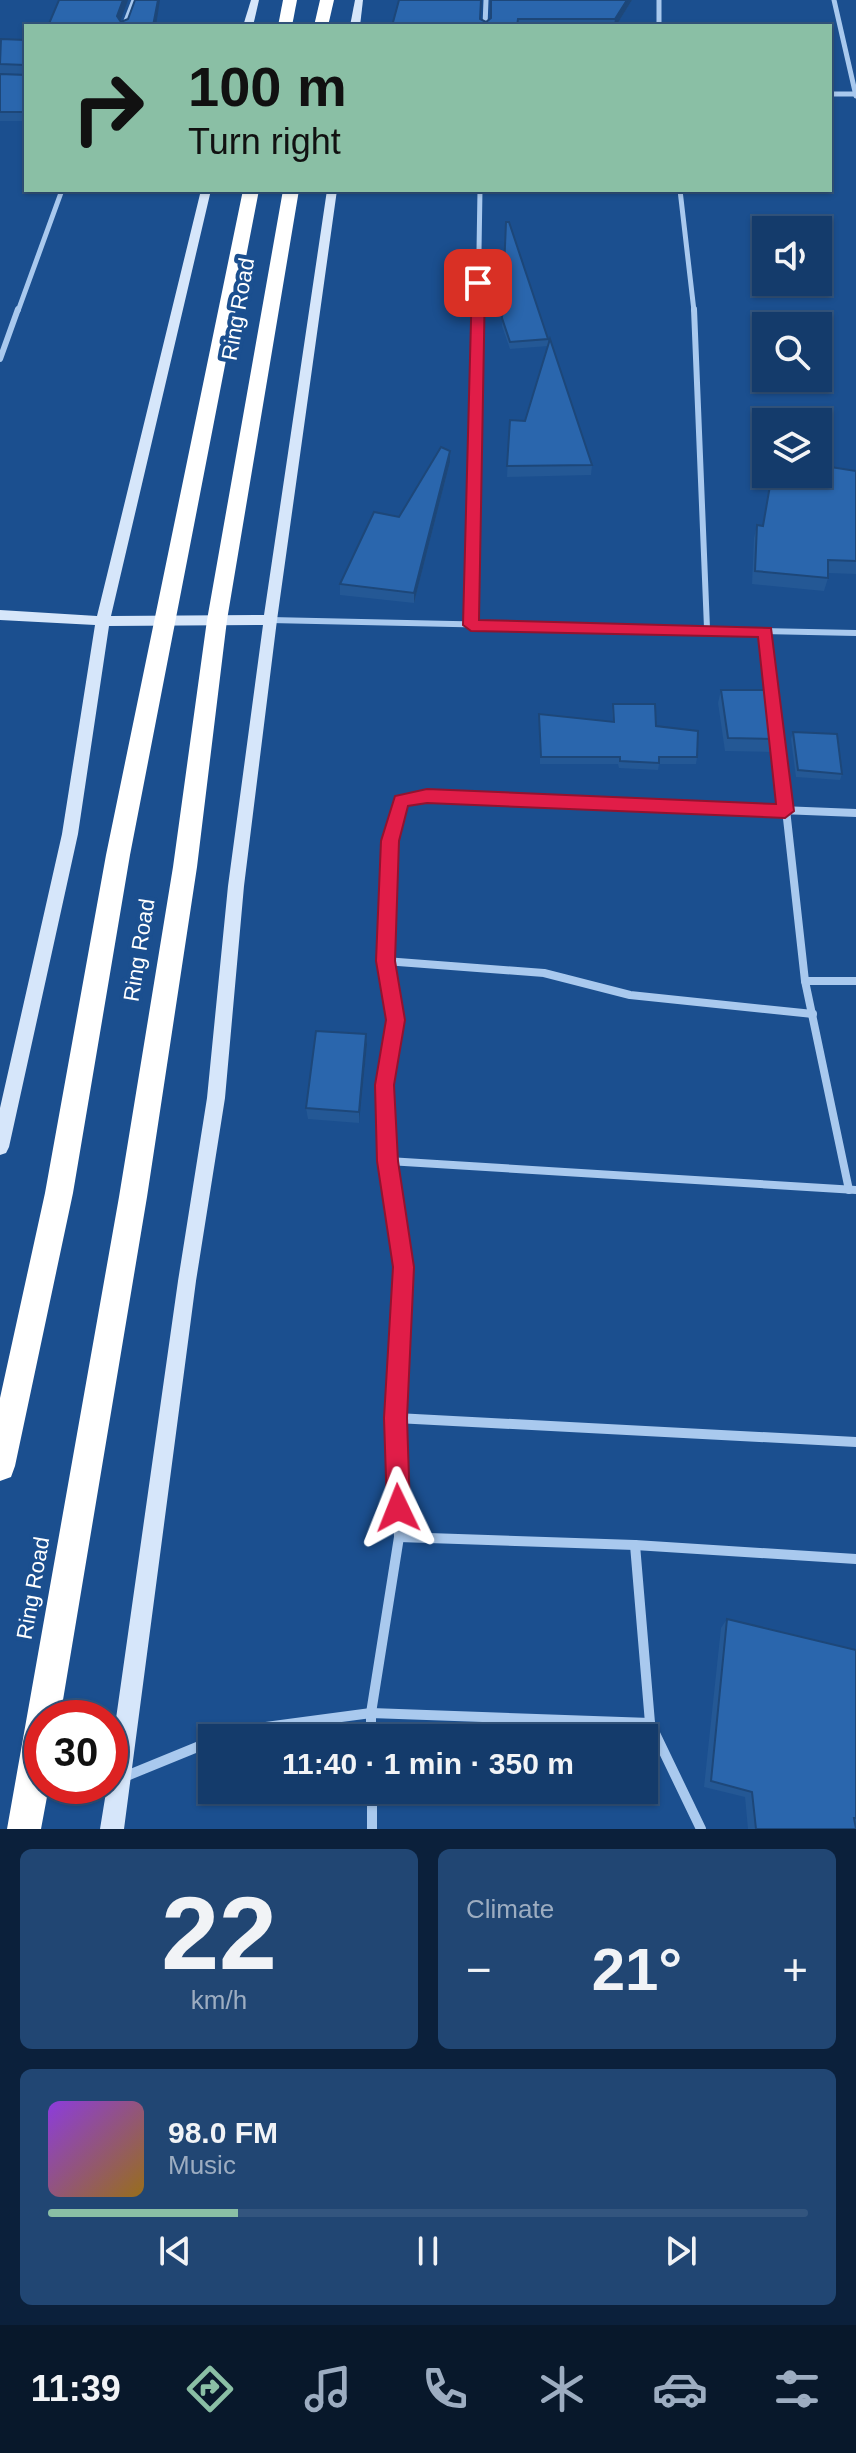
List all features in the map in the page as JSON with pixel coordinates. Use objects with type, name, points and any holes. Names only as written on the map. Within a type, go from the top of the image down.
[{"type":"highway","points":[[285,24],[290,0]]},
{"type":"highway","points":[[321,24],[327,0]]},
{"type":"highway","name":"Ring Road","points":[[0,1466],[59,1193],[118,855],[251,192]]},
{"type":"highway","name":"Ring Road","points":[[46,1700],[133,1197],[185,867],[217,620],[291,192]]},
{"type":"highway","points":[[24,1829],[28,1804]]},
{"type":"main road","points":[[249,24],[255,0]]},
{"type":"main road","points":[[355,24],[359,0]]},
{"type":"main road","points":[[1,1141],[70,834],[103,621],[206,192]]},
{"type":"main road","points":[[128,1720],[187,1281],[216,1098],[236,886],[270,620],[332,192]]},
{"type":"main road","points":[[0,615],[103,621],[270,620]]},
{"type":"main road","points":[[112,1829],[116,1804]]},
{"type":"street","points":[[125,24],[134,0]]},
{"type":"street","points":[[485,24],[486,0]]},
{"type":"street","points":[[659,0],[659,24]]},
{"type":"street","points":[[832,94],[856,95],[834,0]]},
{"type":"street","points":[[0,359],[61,192]]},
{"type":"street","points":[[471,625],[480,192]]},
{"type":"street","points":[[680,192],[694,300],[707,628]]},
{"type":"street","points":[[270,620],[856,633]]},
{"type":"street","points":[[388,1161],[852,1190],[805,981],[766,632]]},
{"type":"street","points":[[371,1724],[399,1537],[396,1418],[404,1267],[388,1161],[385,1085],[395,1020],[385,961],[390,841],[401,800],[427,796],[856,813]]},
{"type":"street","points":[[385,961],[544,973],[630,995],[813,1014]]},
{"type":"street","points":[[805,981],[856,981]]},
{"type":"street","points":[[396,1418],[856,1442]]},
{"type":"street","points":[[399,1537],[635,1545],[856,1559]]},
{"type":"street","points":[[635,1545],[650,1723],[701,1829]]},
{"type":"street","points":[[288,1724],[371,1713],[650,1723]]},
{"type":"street","points":[[128,1776],[198,1747]]},
{"type":"street","points":[[372,1804],[372,1829]]},
{"type":"building","points":[[59,0],[123,0],[117,16],[121,22],[128,19],[135,0],[158,0],[153,24],[49,24]]},
{"type":"building","points":[[399,0],[481,0],[480,19],[486,22],[491,18],[491,0],[627,0],[615,19],[518,19],[517,24],[393,24]]},
{"type":"building","points":[[1,39],[24,40],[24,65],[0,64]]},
{"type":"building","points":[[0,74],[24,75],[24,112],[0,112]]},
{"type":"building","points":[[506,222],[509,222],[548,339],[510,342],[502,318]]},
{"type":"building","points":[[550,339],[592,465],[507,466],[510,420],[525,421]]},
{"type":"building","points":[[441,447],[450,451],[414,593],[340,584],[374,512],[399,517]]},
{"type":"building","points":[[832,467],[856,471],[856,561],[828,560],[828,578],[755,571],[757,525],[763,526],[770,488],[832,488]]},
{"type":"building","points":[[721,690],[767,690],[775,739],[728,738]]},
{"type":"building","points":[[613,704],[655,704],[656,726],[698,731],[697,757],[659,757],[659,763],[620,761],[620,757],[541,757],[539,714],[614,722]]},
{"type":"building","points":[[793,732],[837,734],[842,774],[798,770]]},
{"type":"building","points":[[316,1031],[366,1034],[359,1112],[306,1108]]},
{"type":"building","points":[[727,1619],[856,1650],[856,1829],[756,1829],[752,1792],[711,1781]]},
{"type":"route","points":[[398,1508],[396,1418],[404,1267],[388,1161],[385,1085],[395,1020],[385,961],[390,841],[396,809],[401,800],[427,796],[785,811],[766,632],[707,628],[471,625],[478,283]]}]
